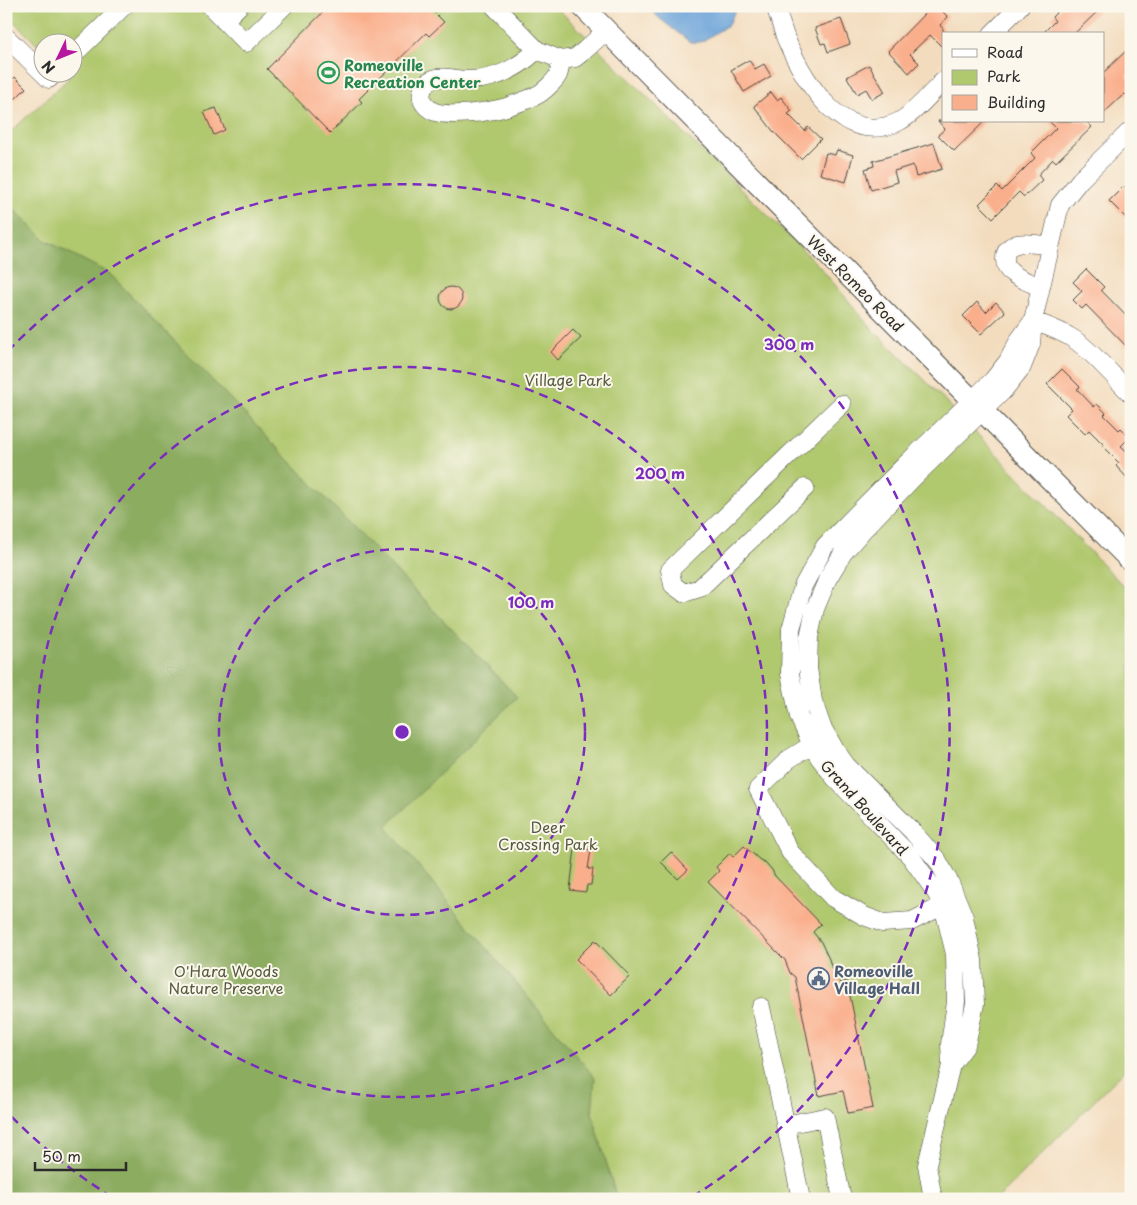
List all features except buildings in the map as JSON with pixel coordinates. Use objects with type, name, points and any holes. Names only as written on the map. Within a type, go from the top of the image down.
[{"type":"main road","name":"West Romeo Road","points":[[582,6],[1131,561]]},
{"type":"street","points":[[82,46],[124,6]]},
{"type":"street","points":[[210,6],[246,43],[284,6]]},
{"type":"street","points":[[224,21],[239,6]]},
{"type":"street","points":[[494,6],[537,50],[561,60],[575,58],[606,31]]},
{"type":"street","points":[[775,6],[786,38],[808,80],[822,100],[834,112],[858,126],[878,128],[900,121],[942,82]]},
{"type":"street","points":[[994,32],[1020,6]]},
{"type":"street","points":[[6,37],[32,59]]},
{"type":"street","points":[[537,50],[525,61],[510,70],[488,78],[467,80],[432,79],[425,85],[422,92],[422,100],[426,106],[435,112],[452,114],[502,108],[539,94],[558,76],[561,60]]},
{"type":"street","points":[[977,406],[1003,391],[1022,367],[1031,344],[1033,321],[1040,286],[1060,205],[1080,180],[1128,138]]},
{"type":"street","points":[[1040,286],[1009,271],[1006,266],[1005,256],[1007,250],[1016,243],[1022,242],[1050,246]]},
{"type":"street","points":[[1033,321],[1076,340],[1131,394]]},
{"type":"street","points":[[805,488],[700,588],[684,592],[673,585],[670,570],[842,404]]},
{"type":"street","name":"Grand Boulevard","points":[[933,1199],[927,1165],[951,1065],[950,1044],[956,1002],[955,954],[950,902],[938,861],[913,832],[846,764],[822,727],[813,701],[808,668],[809,637],[815,609],[828,578],[843,553],[977,406]]},
{"type":"street","name":"Grand Boulevard","points":[[950,902],[935,891],[911,857],[835,778],[812,745],[799,717],[790,674],[792,629],[803,586],[824,546],[904,466],[977,406]]},
{"type":"street","points":[[827,736],[789,759],[758,789],[790,852],[833,898],[864,916],[883,923],[912,921],[950,902]]},
{"type":"street","points":[[761,1007],[801,1199]]},
{"type":"street","points":[[785,1125],[825,1117],[842,1199]]},
{"type":"green space","points":[[6,6],[555,6],[819,266],[873,330],[932,387],[1131,594],[1131,1064],[997,1199],[6,1199],[6,136],[65,82],[82,82],[82,32],[32,32],[32,40],[6,13]]},
{"type":"green space","name":"O'Hara Woods Nature Preserve","points":[[6,201],[45,240],[110,274],[517,697],[386,827],[595,1078],[592,1113],[617,1199],[6,1199]]},
{"type":"water","points":[[648,6],[735,6],[735,11],[728,25],[701,42],[690,42],[659,18]]},
{"type":"place","name":"Romeoville Recreation Center","points":[[328,73]]},
{"type":"place","name":"Romeoville Village Hall","points":[[818,979]]},
{"type":"park label","name":"Village Park","points":[[568,379]]},
{"type":"park label","name":"Deer Crossing Park","points":[[548,834]]}]
